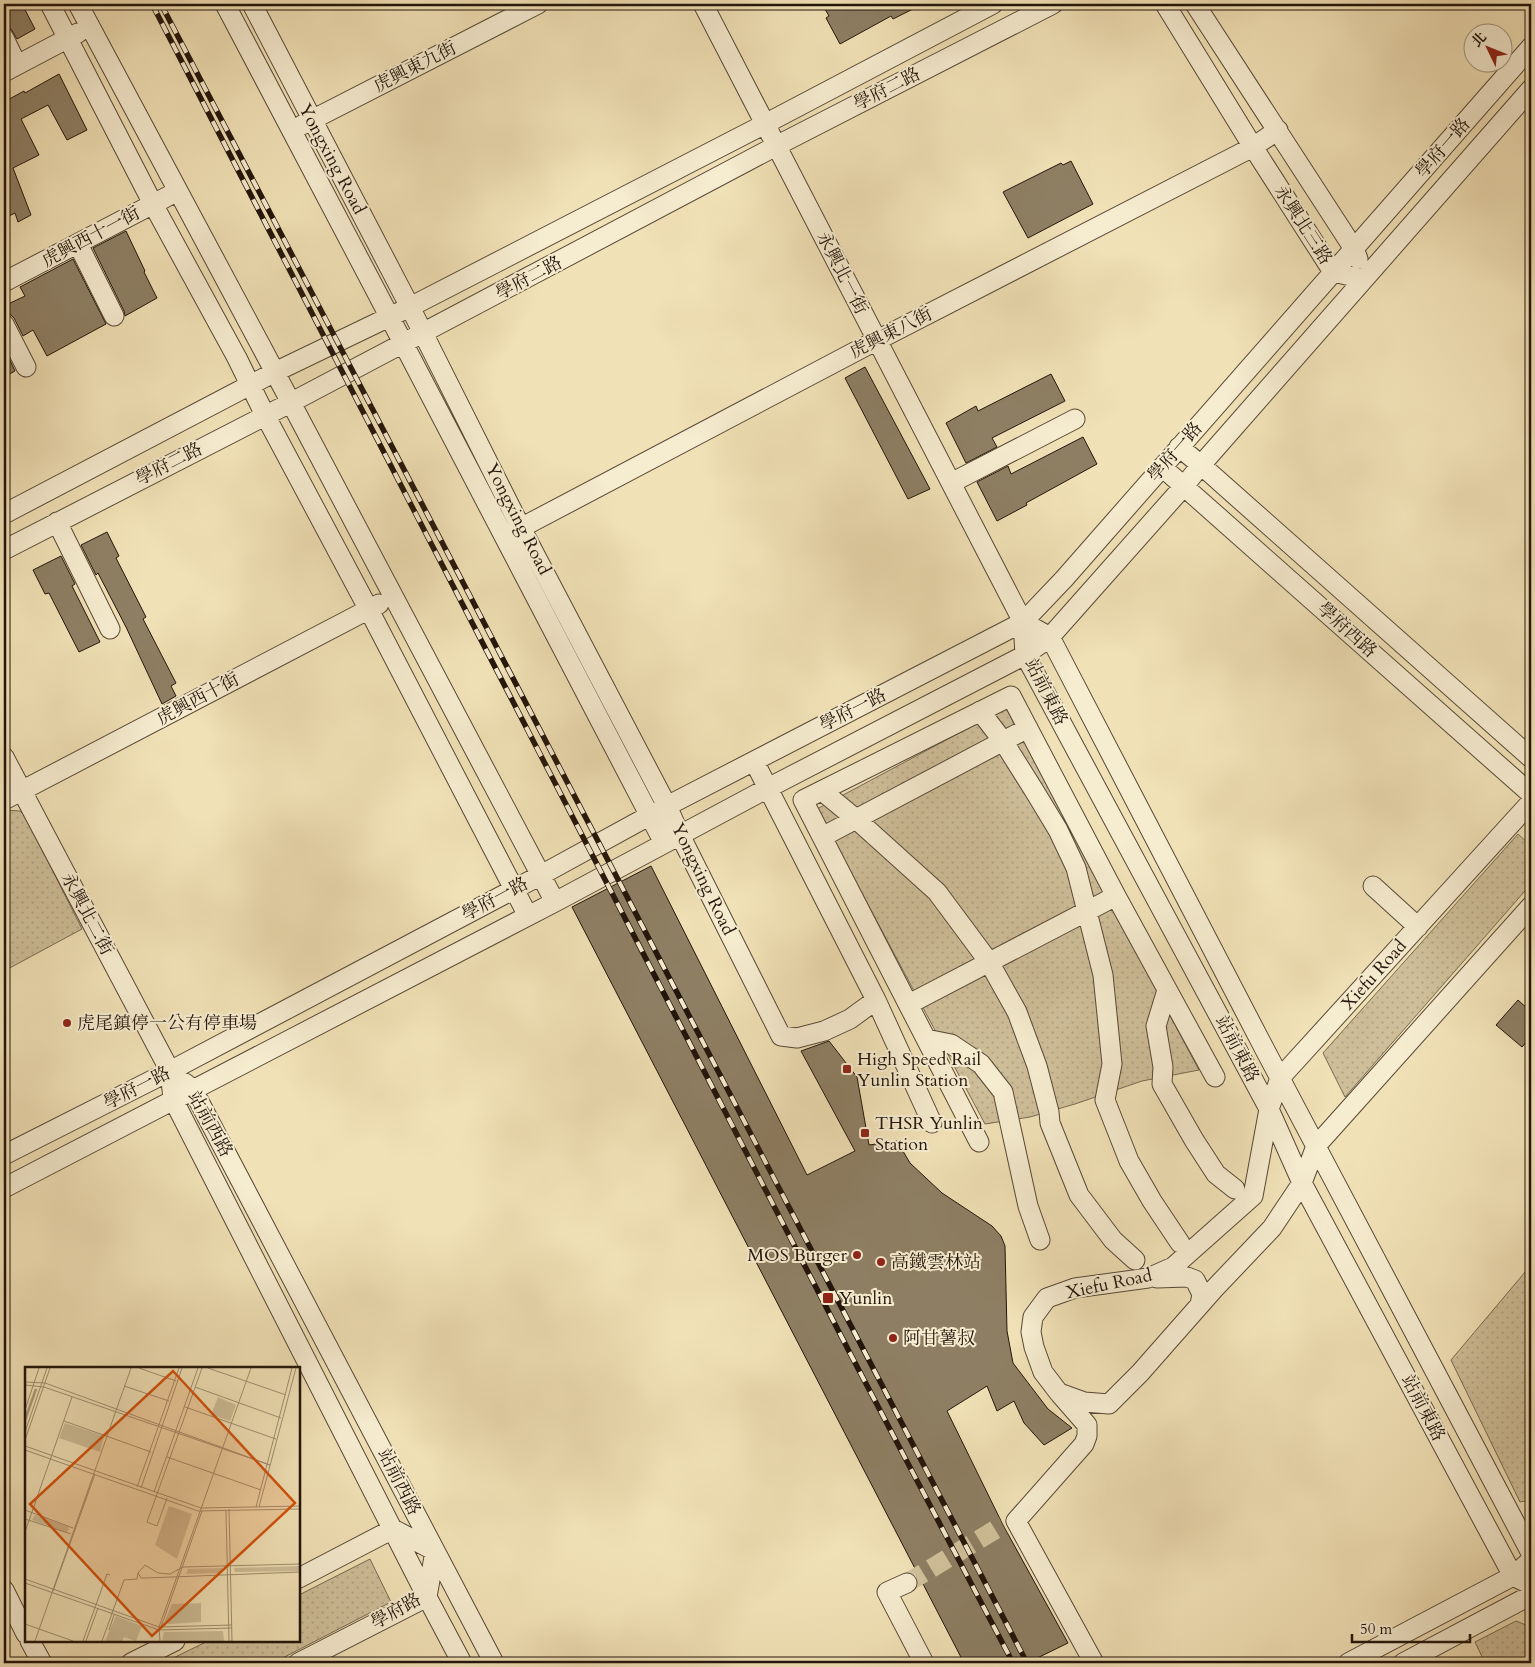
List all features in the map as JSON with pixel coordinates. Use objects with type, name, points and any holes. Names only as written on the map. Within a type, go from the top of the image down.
[{"type":"street","points":[[50,4],[153,204],[251,384],[265,415],[528,916]]},
{"type":"street","points":[[78,4],[555,902]]},
{"type":"street","name":"Yongxing Road","points":[[225,4],[649,815],[672,839],[781,1036],[797,1038],[824,1031],[850,1018],[876,1000]]},
{"type":"street","name":"Yongxing Road","points":[[252,4],[424,334],[521,528],[667,806],[672,839]]},
{"type":"street","name":"虎興東九街","points":[[292,130],[538,4]]},
{"type":"street","name":"永興北一街","points":[[703,4],[1023,622]]},
{"type":"street","name":"學府二路","points":[[4,514],[251,384],[410,307],[993,4]]},
{"type":"street","name":"學府二路","points":[[4,550],[403,343],[424,334],[776,146],[1053,4]]},
{"type":"street","name":"永興北三路","points":[[1165,4],[1252,147],[1333,272],[1364,279]]},
{"type":"street","name":"永興北三路","points":[[1195,4],[1354,249],[1364,279]]},
{"type":"street","points":[[4,38],[10,68],[90,27]]},
{"type":"street","name":"學府一路","points":[[4,1155],[170,1071],[513,888],[541,875],[649,815],[1023,622],[1064,579],[1531,47]]},
{"type":"street","name":"學府一路","points":[[4,1188],[1025,655],[1050,637],[1531,89]]},
{"type":"street","name":"虎興東八街","points":[[504,537],[877,340],[1252,147],[1278,130]]},
{"type":"street","name":"虎興西十一街","points":[[4,282],[178,191]]},
{"type":"street","points":[[78,244],[114,316]]},
{"type":"street","points":[[4,324],[26,367]]},
{"type":"street","points":[[951,483],[1075,419]]},
{"type":"street","name":"學府西路","points":[[1179,447],[1531,758]]},
{"type":"street","name":"學府西路","points":[[1162,467],[1531,794]]},
{"type":"street","points":[[57,522],[110,629]]},
{"type":"street","name":"虎興西十街","points":[[4,800],[393,597]]},
{"type":"street","name":"站前東路","points":[[1023,622],[1050,637],[1531,1553]]},
{"type":"street","name":"站前東路","points":[[1023,622],[1025,655],[1270,1109],[1302,1183],[1513,1576]]},
{"type":"street","points":[[979,1142],[803,800],[1011,696],[1116,896],[1215,1077]]},
{"type":"street","points":[[980,711],[1003,741],[1058,830],[1076,868],[1103,975],[1112,1064],[1105,1100],[1129,1161],[1152,1201],[1180,1243]]},
{"type":"street","points":[[822,837],[1028,728]]},
{"type":"street","name":"永興北二街","points":[[4,756],[170,1071]]},
{"type":"street","points":[[754,760],[876,1000],[932,1123]]},
{"type":"street","points":[[822,791],[937,892],[990,962],[1017,1012],[1037,1066],[1050,1112],[1050,1123],[1079,1195],[1113,1240],[1135,1260]]},
{"type":"street","name":"Xiefu Road","points":[[1094,1663],[1068,1616],[1009,1523],[1084,1444],[1087,1436],[1087,1425],[1042,1372],[1031,1332],[1033,1317],[1047,1298],[1075,1288],[1148,1278],[1173,1267],[1253,1196],[1270,1109],[1280,1078],[1531,802]]},
{"type":"street","points":[[1372,886],[1418,926]]},
{"type":"street","points":[[909,1004],[1116,896]]},
{"type":"street","points":[[1059,1393],[1084,1402],[1110,1404],[1272,1228],[1302,1183],[1316,1146],[1531,906]]},
{"type":"street","points":[[1167,990],[1156,1026],[1163,1067],[1162,1084],[1216,1174],[1235,1189]]},
{"type":"street","points":[[926,1039],[951,1044],[981,1064],[1004,1092],[1028,1206],[1040,1240]]},
{"type":"street","name":"站前西路","points":[[170,1071],[193,1090],[494,1663]]},
{"type":"street","name":"站前西路","points":[[170,1071],[173,1100],[462,1663]]},
{"type":"street","points":[[1148,1278],[1187,1277],[1195,1280],[1202,1294],[1200,1305]]},
{"type":"street","points":[[300,1577],[393,1529],[435,1551]]},
{"type":"street","name":"學府路","points":[[298,1663],[427,1597],[435,1551]]},
{"type":"street","points":[[1348,1663],[1513,1576],[1531,1560]]},
{"type":"street","points":[[1513,1576],[1531,1585]]},
{"type":"street","points":[[907,1583],[887,1592],[924,1663]]},
{"type":"street","points":[[4,1590],[25,1632]]},
{"type":"street","points":[[1403,1663],[1531,1595]]},
{"type":"street","points":[[31,1642],[42,1663]]},
{"type":"street","points":[[131,1663],[173,1642]]},
{"type":"shaded area","points":[[1006,708],[1199,1070],[1142,1081],[1030,1117],[985,1124],[817,809]]},
{"type":"shaded area","points":[[4,811],[20,811],[25,816],[82,929],[4,971]]},
{"type":"shaded area","points":[[1518,834],[1531,846],[1531,884],[1345,1097],[1323,1053]]},
{"type":"shaded area","points":[[1531,1265],[1531,1500],[1520,1502],[1451,1360]]},
{"type":"shaded area","points":[[370,1559],[391,1602],[273,1663],[163,1663],[206,1642],[300,1642],[300,1594]]},
{"type":"shaded area","points":[[1516,1621],[1531,1627],[1531,1663],[1485,1663],[1475,1642]]},
{"type":"building","points":[[4,4],[22,4],[35,29],[17,39],[11,29],[5,27]]},
{"type":"building","points":[[822,4],[923,4],[893,19],[891,16],[840,44],[826,18],[829,16]]},
{"type":"building","points":[[59,74],[87,130],[67,140],[48,105],[21,119],[39,155],[13,168],[31,215],[18,222],[15,213],[7,217],[4,210],[4,102],[24,91],[25,93]]},
{"type":"building","points":[[1071,161],[1093,204],[1028,238],[1003,192],[1061,163],[1063,165]]},
{"type":"building","points":[[126,231],[157,298],[125,316],[93,248]]},
{"type":"building","points":[[73,259],[106,324],[47,356],[33,330],[23,336],[14,318],[10,314],[4,313],[4,306],[25,296],[20,287]]},
{"type":"building","points":[[4,348],[15,371],[4,377]]},
{"type":"building","points":[[865,367],[930,489],[908,499],[845,378]]},
{"type":"building","points":[[1051,374],[1065,401],[992,438],[997,447],[966,463],[946,423],[976,406],[978,411]]},
{"type":"building","points":[[1083,437],[1097,464],[997,521],[977,482],[1008,466],[1011,474]]},
{"type":"building","points":[[107,532],[119,556],[116,558],[146,617],[143,619],[176,683],[171,686],[176,696],[162,704],[126,627],[81,545]]},
{"type":"building","points":[[61,556],[75,584],[72,586],[100,642],[79,652],[49,593],[45,594],[33,570]]},
{"type":"building","name":"高鐵雲林站","points":[[651,866],[807,1175],[855,1151],[801,1051],[829,1041],[857,1077],[869,1145],[897,1141],[910,1163],[942,1193],[992,1226],[1001,1236],[1005,1246],[1007,1331],[1013,1363],[1048,1409],[1072,1428],[1044,1445],[1024,1423],[1014,1401],[997,1411],[987,1386],[947,1411],[1003,1525],[1068,1643],[1027,1663],[964,1663],[572,907]]},
{"type":"building","points":[[1518,1000],[1531,1012],[1531,1037],[1522,1047],[1496,1025]]},
{"type":"tunnel","points":[[907,1583],[1003,1525]]},
{"type":"railway","points":[[152,4],[852,1357],[1013,1663]]},
{"type":"railway","points":[[161,4],[1027,1663]]},
{"type":"place","name":"虎尾鎮停一公有停車場","points":[[67,1023]]},
{"type":"place","name":"High Speed Rail Yunlin Station","points":[[847,1069]]},
{"type":"place","name":"THSR Yunlin Station","points":[[865,1133]]},
{"type":"place","name":"MOS Burger","points":[[857,1255]]},
{"type":"place","name":"高鐵雲林站","points":[[881,1262]]},
{"type":"place","name":"Yunlin","points":[[828,1298]]},
{"type":"place","name":"阿甘薯叔","points":[[893,1338]]}]
